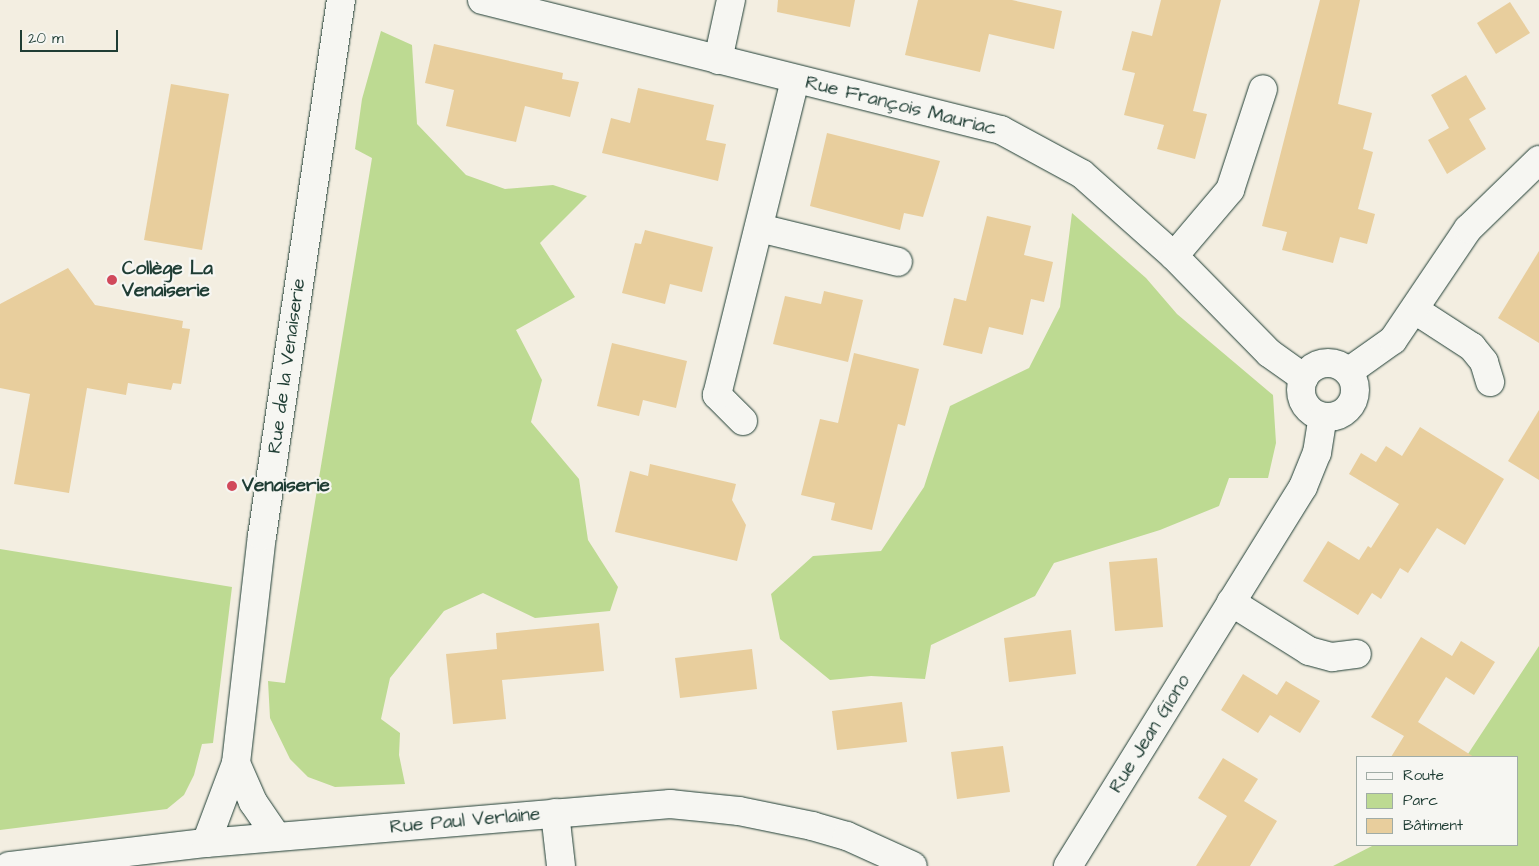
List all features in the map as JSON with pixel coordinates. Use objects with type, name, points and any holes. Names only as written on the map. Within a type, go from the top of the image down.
[{"type":"street","name":"Rue de la Venaiserie","points":[[206,843],[236,763],[262,536],[341,0]]},
{"type":"street","name":"Rue François Mauriac","points":[[482,0],[795,80],[964,119],[1010,134],[1082,174],[1174,256],[1269,353],[1304,378]]},
{"type":"street","points":[[718,60],[731,0]]},
{"type":"street","name":"Rue François Mauriac","points":[[743,421],[717,395],[795,80]]},
{"type":"street","points":[[1174,256],[1230,190],[1263,89]]},
{"type":"street","points":[[1348,372],[1387,347],[1415,310],[1468,229],[1539,160]]},
{"type":"street","points":[[759,228],[898,262]]},
{"type":"street","points":[[1415,310],[1472,347],[1484,362],[1490,382]]},
{"type":"street","points":[[1322,364],[1336,364],[1348,372],[1356,390],[1352,404],[1337,416],[1323,417],[1310,411],[1302,400],[1304,378],[1322,364]]},
{"type":"street","name":"Rue Jean Giono","points":[[1068,866],[1309,476],[1323,417]]},
{"type":"street","points":[[1231,602],[1309,651],[1332,657],[1356,654]]},
{"type":"street","points":[[236,763],[253,802],[277,837]]},
{"type":"street","name":"Rue Paul Verlaine","points":[[9,866],[206,843],[670,804],[739,811],[847,836],[913,866]]},
{"type":"street","points":[[555,813],[562,866]]},
{"type":"green space","points":[[381,31],[412,45],[417,124],[466,175],[505,189],[553,185],[587,196],[540,243],[575,297],[516,330],[542,380],[531,422],[579,479],[588,540],[618,587],[610,611],[535,618],[483,593],[444,611],[390,678],[381,719],[400,733],[399,755],[405,784],[335,787],[308,777],[290,759],[270,718],[268,681],[285,683],[372,158],[355,149],[362,99]]},
{"type":"green space","points":[[1072,213],[1146,278],[1177,314],[1273,395],[1276,443],[1268,478],[1229,478],[1219,506],[1160,530],[1054,563],[1035,596],[931,645],[925,679],[871,676],[830,680],[780,639],[771,594],[813,556],[881,551],[924,487],[950,406],[1029,368],[1060,307]]},
{"type":"green space","points":[[0,549],[232,587],[213,743],[202,744],[194,775],[184,795],[167,809],[0,830]]},
{"type":"green space","points":[[1539,646],[1539,866],[1333,866],[1372,846],[1519,846],[1519,756],[1467,756]]},
{"type":"building","points":[[778,0],[855,0],[850,27],[777,12]]},
{"type":"building","points":[[918,0],[1012,0],[1062,11],[1054,49],[989,34],[980,72],[905,55]]},
{"type":"building","points":[[1161,0],[1221,0],[1193,111],[1207,114],[1195,159],[1157,149],[1164,125],[1124,115],[1135,73],[1122,70],[1132,31],[1152,36]]},
{"type":"building","points":[[1320,0],[1360,0],[1338,104],[1372,113],[1363,149],[1373,152],[1358,209],[1375,214],[1367,244],[1340,237],[1333,263],[1282,250],[1287,232],[1262,226]]},
{"type":"building","points":[[1510,2],[1530,33],[1496,54],[1477,23]]},
{"type":"building","points":[[434,44],[563,73],[562,79],[579,82],[570,117],[525,106],[516,142],[446,126],[454,90],[425,83]]},
{"type":"building","points":[[1466,75],[1486,109],[1469,119],[1486,149],[1447,174],[1428,140],[1449,128],[1431,95]]},
{"type":"building","points":[[171,84],[229,94],[202,250],[144,240]]},
{"type":"building","points":[[638,88],[714,105],[706,140],[726,144],[718,181],[602,153],[611,118],[630,123]]},
{"type":"building","points":[[827,133],[940,161],[923,217],[904,213],[900,230],[810,206]]},
{"type":"building","points":[[987,216],[1031,226],[1024,255],[1053,262],[1044,302],[1031,299],[1023,335],[989,327],[982,354],[943,345],[954,298],[966,301]]},
{"type":"building","points":[[645,230],[713,247],[702,292],[670,284],[665,304],[622,293],[635,243],[641,244]]},
{"type":"building","points":[[1539,251],[1539,343],[1498,318]]},
{"type":"building","points":[[68,268],[95,305],[183,321],[182,328],[190,329],[181,384],[173,383],[171,390],[128,383],[126,395],[87,388],[69,493],[14,484],[30,394],[0,388],[0,304]]},
{"type":"building","points":[[824,291],[863,300],[848,362],[773,344],[785,296],[821,304]]},
{"type":"building","points":[[612,343],[687,361],[676,408],[643,400],[639,416],[597,406]]},
{"type":"building","points":[[854,353],[919,369],[905,426],[898,424],[872,530],[831,520],[835,503],[801,495],[820,419],[838,423]]},
{"type":"building","points":[[1539,410],[1539,480],[1508,461]]},
{"type":"building","points":[[1420,427],[1504,479],[1465,545],[1437,528],[1408,573],[1400,568],[1381,599],[1372,593],[1358,615],[1303,581],[1328,541],[1359,560],[1368,546],[1371,548],[1399,504],[1349,474],[1361,453],[1376,462],[1386,446],[1402,456]]},
{"type":"building","points":[[650,464],[736,484],[732,500],[746,525],[737,561],[615,532],[630,471],[648,476]]},
{"type":"building","points":[[1157,558],[1163,627],[1115,631],[1109,562]]},
{"type":"building","points":[[599,623],[604,671],[502,680],[506,719],[453,724],[446,654],[497,649],[496,633]]},
{"type":"building","points":[[1071,630],[1076,674],[1009,682],[1004,638]]},
{"type":"building","points":[[1421,637],[1452,656],[1461,641],[1495,662],[1474,695],[1446,677],[1418,722],[1472,756],[1392,756],[1404,736],[1371,717]]},
{"type":"building","points":[[752,649],[757,689],[680,698],[675,658]]},
{"type":"building","points":[[1243,674],[1277,695],[1286,681],[1320,701],[1300,733],[1270,715],[1258,733],[1221,710]]},
{"type":"building","points":[[902,702],[907,742],[837,750],[832,711]]},
{"type":"building","points":[[1003,746],[1010,792],[957,799],[951,752]]},
{"type":"building","points":[[1223,758],[1258,779],[1244,801],[1277,821],[1250,866],[1196,866],[1227,816],[1198,798]]},
{"type":"place","name":"Collège La Venaiserie","points":[[112,280]]},
{"type":"place","name":"Venaiserie","points":[[232,486]]}]
